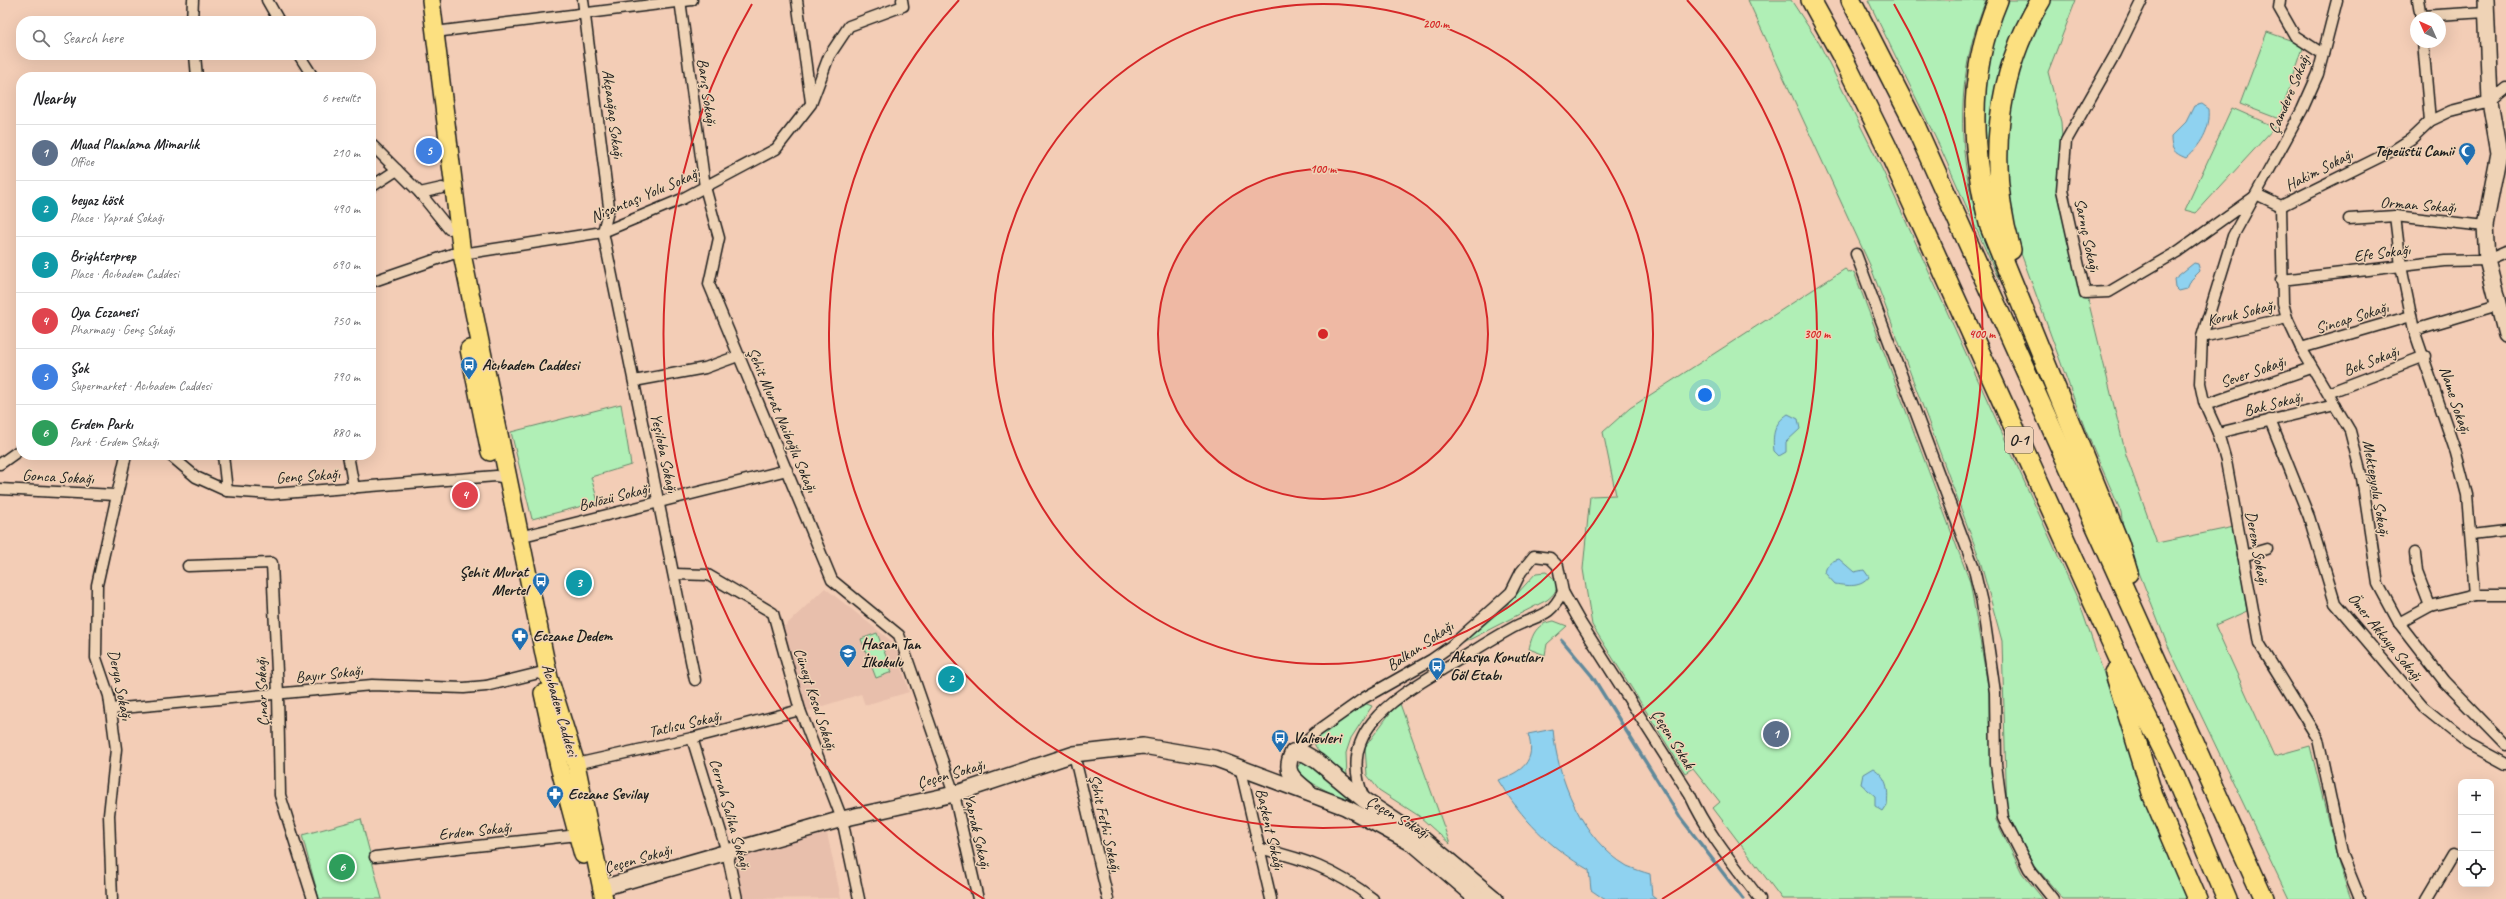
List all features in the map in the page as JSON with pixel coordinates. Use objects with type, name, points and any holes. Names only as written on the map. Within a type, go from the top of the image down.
[{"type":"highway","points":[[1798,0],[1844,60]]},
{"type":"highway","name":"O-1","points":[[1811,0],[1844,60],[1886,145],[2091,597],[2167,758],[2225,894]]},
{"type":"highway","name":"O-1","points":[[1851,0],[1914,123],[2264,899]]},
{"type":"highway","points":[[1998,0],[1990,19],[1974,100],[1976,159],[1981,194],[1990,227],[2119,543],[2150,646]]},
{"type":"highway","points":[[2041,0],[2019,43],[2008,75],[2000,117],[1998,159],[1999,196],[2004,227],[2046,362]]},
{"type":"highway","points":[[2091,597],[2153,796],[2197,899]]},
{"type":"highway","points":[[2246,857],[2274,899]]},
{"type":"main road","name":"Acıbadem Caddesi","points":[[421,0],[435,98],[442,188],[449,229],[457,254]]},
{"type":"main road","name":"Acıbadem Caddesi","points":[[430,0],[435,32],[457,254],[482,415],[519,537],[559,766],[578,835],[600,895]]},
{"type":"main road","points":[[2486,6],[2490,102],[2502,158],[2485,226],[2487,260],[2506,335]]},
{"type":"main road","name":"Acıbadem Caddesi","points":[[501,477],[544,675],[576,764],[600,895]]},
{"type":"main road","name":"Çeçen Sokağı","points":[[600,895],[727,852],[842,819],[954,794],[1074,754],[1143,746],[1214,758],[1310,792],[1345,807],[1415,845],[1472,897]]},
{"type":"main road","points":[[1265,777],[1293,752]]},
{"type":"main road","name":"Çeçen Sokağı","points":[[1310,792],[1289,771],[1288,762],[1293,752],[1305,754],[1317,761],[1364,800],[1422,839],[1495,899]]},
{"type":"street","points":[[192,16],[194,0]]},
{"type":"street","points":[[267,0],[276,16]]},
{"type":"street","name":"Akçaağaç Sokağı","points":[[583,0],[610,207],[603,232]]},
{"type":"street","points":[[435,32],[692,0]]},
{"type":"street","points":[[797,0],[811,104]]},
{"type":"street","name":"Nişantaşı Yolu Sokağı","points":[[376,280],[457,254],[603,232],[705,187],[776,149],[811,104],[829,56],[850,26],[903,6],[902,0]]},
{"type":"street","name":"Sarnıç Sokağı","points":[[2142,0],[2116,53],[2066,141],[2062,190],[2085,294],[2109,292],[2177,252],[2258,195]]},
{"type":"street","points":[[2280,0],[2280,8],[2295,36],[2323,54]]},
{"type":"street","name":"Çamdere Sokağı","points":[[2258,195],[2302,110],[2318,74],[2337,0]]},
{"type":"street","points":[[2418,0],[2420,12]]},
{"type":"street","name":"Barış Sokağı","points":[[680,1],[705,187]]},
{"type":"street","points":[[2446,13],[2486,6]]},
{"type":"street","points":[[2424,48],[2430,120]]},
{"type":"street","points":[[195,60],[197,72]]},
{"type":"street","points":[[302,60],[310,72]]},
{"type":"street","points":[[2490,102],[2506,89]]},
{"type":"street","name":"Hakim Sokağı","points":[[2258,195],[2282,206],[2394,150],[2412,139],[2430,120],[2451,111],[2490,102]]},
{"type":"street","points":[[376,149],[420,193],[449,229]]},
{"type":"street","points":[[376,184],[397,170]]},
{"type":"street","name":"Şehit Murat Naiboğlu Sokağı","points":[[705,187],[719,238],[709,284],[832,580],[899,635]]},
{"type":"street","points":[[420,193],[442,188]]},
{"type":"street","name":"Derem Sokağı","points":[[2258,195],[2233,236],[2202,338],[2200,383],[2206,405],[2218,433],[2226,461],[2259,643],[2318,739],[2343,857],[2360,899]]},
{"type":"street","name":"Mektepyolu Sokağı","points":[[2282,206],[2281,280],[2288,318],[2311,368],[2328,393],[2350,431],[2362,478],[2378,584],[2399,623],[2444,681],[2506,745]]},
{"type":"street","name":"Orman Sokağı","points":[[2349,219],[2395,216],[2485,226]]},
{"type":"street","name":"Name Sokağı","points":[[2395,216],[2401,266],[2414,330],[2425,356],[2464,480],[2471,535],[2475,595]]},
{"type":"street","name":"Yeşiloba Sokağı","points":[[603,232],[695,680]]},
{"type":"street","name":"Efe Sokağı","points":[[2281,280],[2401,266],[2487,260],[2506,252]]},
{"type":"street","points":[[1856,254],[1974,565],[1982,603],[1995,692],[1996,764],[2002,818],[2029,869],[2053,899]]},
{"type":"street","points":[[2414,330],[2498,305]]},
{"type":"street","name":"Sincap Sokağı","points":[[2301,348],[2411,316]]},
{"type":"street","name":"Koruk Sokağı","points":[[2202,338],[2288,318]]},
{"type":"street","points":[[634,380],[705,368],[738,356]]},
{"type":"street","name":"Bek Sokağı","points":[[2328,393],[2425,356]]},
{"type":"street","name":"Sever Sokağı","points":[[2206,405],[2311,368]]},
{"type":"street","name":"Bak Sokağı","points":[[2218,433],[2335,405]]},
{"type":"street","name":"Ömer Akkaya Sokağı","points":[[2270,420],[2309,517],[2335,603],[2423,707],[2469,744],[2506,764]]},
{"type":"street","points":[[0,464],[16,453]]},
{"type":"street","name":"Derya Sokağı","points":[[112,899],[109,815],[116,749],[111,709],[96,658],[96,584],[115,495],[125,460]]},
{"type":"street","name":"Genç Sokağı","points":[[176,460],[196,477],[227,491],[272,494],[501,477]]},
{"type":"street","points":[[224,460],[227,491]]},
{"type":"street","points":[[349,460],[354,488]]},
{"type":"street","name":"Balözü Sokağı","points":[[519,537],[787,470]]},
{"type":"street","name":"Gonca Sokağı","points":[[0,489],[115,495]]},
{"type":"street","points":[[2471,535],[2506,531]]},
{"type":"street","points":[[2243,556],[2267,549]]},
{"type":"street","points":[[2415,553],[2417,572],[2430,606]]},
{"type":"street","name":"Balkan Sokağı","points":[[1293,752],[1316,732],[1364,698],[1451,646],[1511,592],[1521,572],[1534,556],[1550,558]]},
{"type":"street","name":"Çeçen Sokak","points":[[1550,558],[1558,566],[1564,592],[1580,622],[1690,795],[1703,820],[1760,899]]},
{"type":"street","name":"Çınar Sokağı","points":[[188,566],[272,562],[278,694],[280,795],[313,899]]},
{"type":"street","name":"Cüneyt Kosal Sokağı","points":[[674,574],[708,575],[772,612],[800,710],[842,819],[858,899]]},
{"type":"street","name":"Balkan Sokağı","points":[[1364,800],[1356,774],[1357,748],[1366,732],[1391,702],[1405,690],[1484,644],[1517,626],[1544,614],[1555,607],[1564,592]]},
{"type":"street","points":[[2399,623],[2430,606],[2475,595],[2506,595]]},
{"type":"street","name":"Yaprak Sokağı","points":[[899,635],[954,794],[978,899]]},
{"type":"street","name":"Bayır Sokağı","points":[[111,709],[372,685],[464,688],[486,686],[544,675]]},
{"type":"street","name":"Tatlısu Sokağı","points":[[576,764],[692,738],[800,710]]},
{"type":"street","name":"Cerrah Saliha Sokağı","points":[[692,738],[727,852],[737,899]]},
{"type":"street","name":"Şehit Fethi Sokağı","points":[[1074,754],[1108,899]]},
{"type":"street","name":"Başkent Sokağı","points":[[1240,766],[1271,899]]},
{"type":"street","name":"Erdem Sokağı","points":[[375,857],[578,835]]},
{"type":"street","points":[[1258,848],[1304,859],[1347,879],[1373,899]]},
{"type":"street","points":[[2427,899],[2453,856]]},
{"type":"shaded area","name":"Hasan Tan İlkokulu","points":[[825,588],[895,644],[909,692],[865,705],[861,694],[807,711],[783,628]]},
{"type":"shaded area","points":[[827,833],[841,898],[742,899],[732,854]]},
{"type":"green space","points":[[1748,0],[1791,0],[1819,43],[1883,171],[2079,602],[2153,815],[2188,899],[2063,899],[2034,865],[2007,814],[2002,641],[1979,557],[1870,265]]},
{"type":"green space","points":[[1868,0],[1986,0],[1977,24],[1966,73],[1963,98],[1964,149],[1972,199],[1981,230],[1999,280],[1941,149]]},
{"type":"green space","points":[[2009,0],[2033,0],[1990,182],[1985,136],[1988,67],[1993,44]]},
{"type":"green space","points":[[2047,0],[2076,0],[2048,72],[2061,122],[2067,214],[2126,455],[2157,543],[2234,527],[2247,611],[2215,625],[2274,756],[2310,746],[2339,865],[2351,899],[2289,899],[2167,644],[2124,534],[2121,512],[2085,429],[2018,245],[2010,210],[2005,125],[2027,44]]},
{"type":"green space","points":[[2267,32],[2304,45],[2279,119],[2240,104]]},
{"type":"green space","points":[[2232,108],[2275,127],[2196,213],[2185,210]]},
{"type":"green space","points":[[1845,269],[1850,273],[1854,272],[1970,582],[1989,692],[1989,722],[1996,820],[2022,873],[2043,899],[1782,899],[1713,808],[1720,802],[1693,768],[1685,773],[1592,625],[1583,569],[1590,496],[1616,495],[1603,432],[1630,408]]},
{"type":"green space","points":[[621,404],[631,465],[591,477],[598,502],[532,519],[511,432]]},
{"type":"green space","points":[[1546,572],[1554,579],[1557,586],[1554,593],[1547,600],[1463,643],[1506,606],[1536,573]]},
{"type":"green space","points":[[1554,621],[1567,626],[1547,644],[1545,655],[1529,649],[1536,630],[1543,624]]},
{"type":"green space","points":[[877,633],[892,672],[876,678],[861,639]]},
{"type":"green space","points":[[1399,701],[1450,844],[1419,816],[1379,790],[1367,775],[1365,747]]},
{"type":"green space","points":[[1364,703],[1372,706],[1351,738],[1346,753],[1347,777],[1326,761],[1318,751],[1312,739]]},
{"type":"green space","points":[[1303,758],[1396,828],[1301,777],[1296,770]]},
{"type":"green space","points":[[361,819],[382,899],[319,899],[302,835]]},
{"type":"water","points":[[2202,104],[2209,109],[2206,130],[2196,148],[2186,158],[2174,150],[2171,137],[2186,122],[2194,106]]},
{"type":"water","points":[[2194,263],[2198,264],[2200,271],[2191,280],[2187,289],[2179,291],[2175,287],[2174,279]]},
{"type":"water","points":[[1788,414],[1798,419],[1800,429],[1786,442],[1786,452],[1779,456],[1774,451],[1773,440],[1775,430],[1780,421]]},
{"type":"water","points":[[1839,559],[1854,572],[1864,570],[1869,577],[1866,581],[1858,585],[1849,586],[1835,584],[1825,573],[1829,564]]},
{"type":"water","points":[[1553,729],[1555,748],[1566,787],[1585,824],[1597,841],[1611,855],[1627,866],[1650,874],[1652,896],[1656,899],[1604,899],[1591,890],[1589,870],[1561,852],[1549,842],[1527,820],[1498,780],[1507,777],[1520,769],[1529,758],[1530,743],[1528,734]]},
{"type":"water","points":[[1873,768],[1881,775],[1886,784],[1888,794],[1887,805],[1883,811],[1875,806],[1875,796],[1861,784],[1863,774]]},
{"type":"waterway","points":[[1562,640],[1592,676],[1680,817],[1743,899]]},
{"type":"place","name":"Şok","points":[[429,151]]},
{"type":"place","name":"Tepeüstü Camii","points":[[2467,166]]},
{"type":"place","name":"Acıbadem Caddesi","points":[[469,380]]},
{"type":"place","name":"Oya Eczanesi","points":[[465,495]]},
{"type":"place","name":"Brighterprep","points":[[579,583]]},
{"type":"place","name":"Şehit Murat Mertel","points":[[541,596]]},
{"type":"place","name":"Eczane Dedem","points":[[520,651]]},
{"type":"place","name":"Hasan Tan İlkokulu","points":[[848,668]]},
{"type":"place","name":"beyaz kösk","points":[[951,679]]},
{"type":"place","name":"Akasya Konutları Göl Etabı","points":[[1437,681]]},
{"type":"place","name":"Muad Planlama Mimarlık","points":[[1776,734]]},
{"type":"place","name":"Valievleri","points":[[1280,753]]},
{"type":"place","name":"Eczane Sevilay","points":[[555,809]]},
{"type":"place","name":"Erdem Parkı","points":[[342,867]]}]
